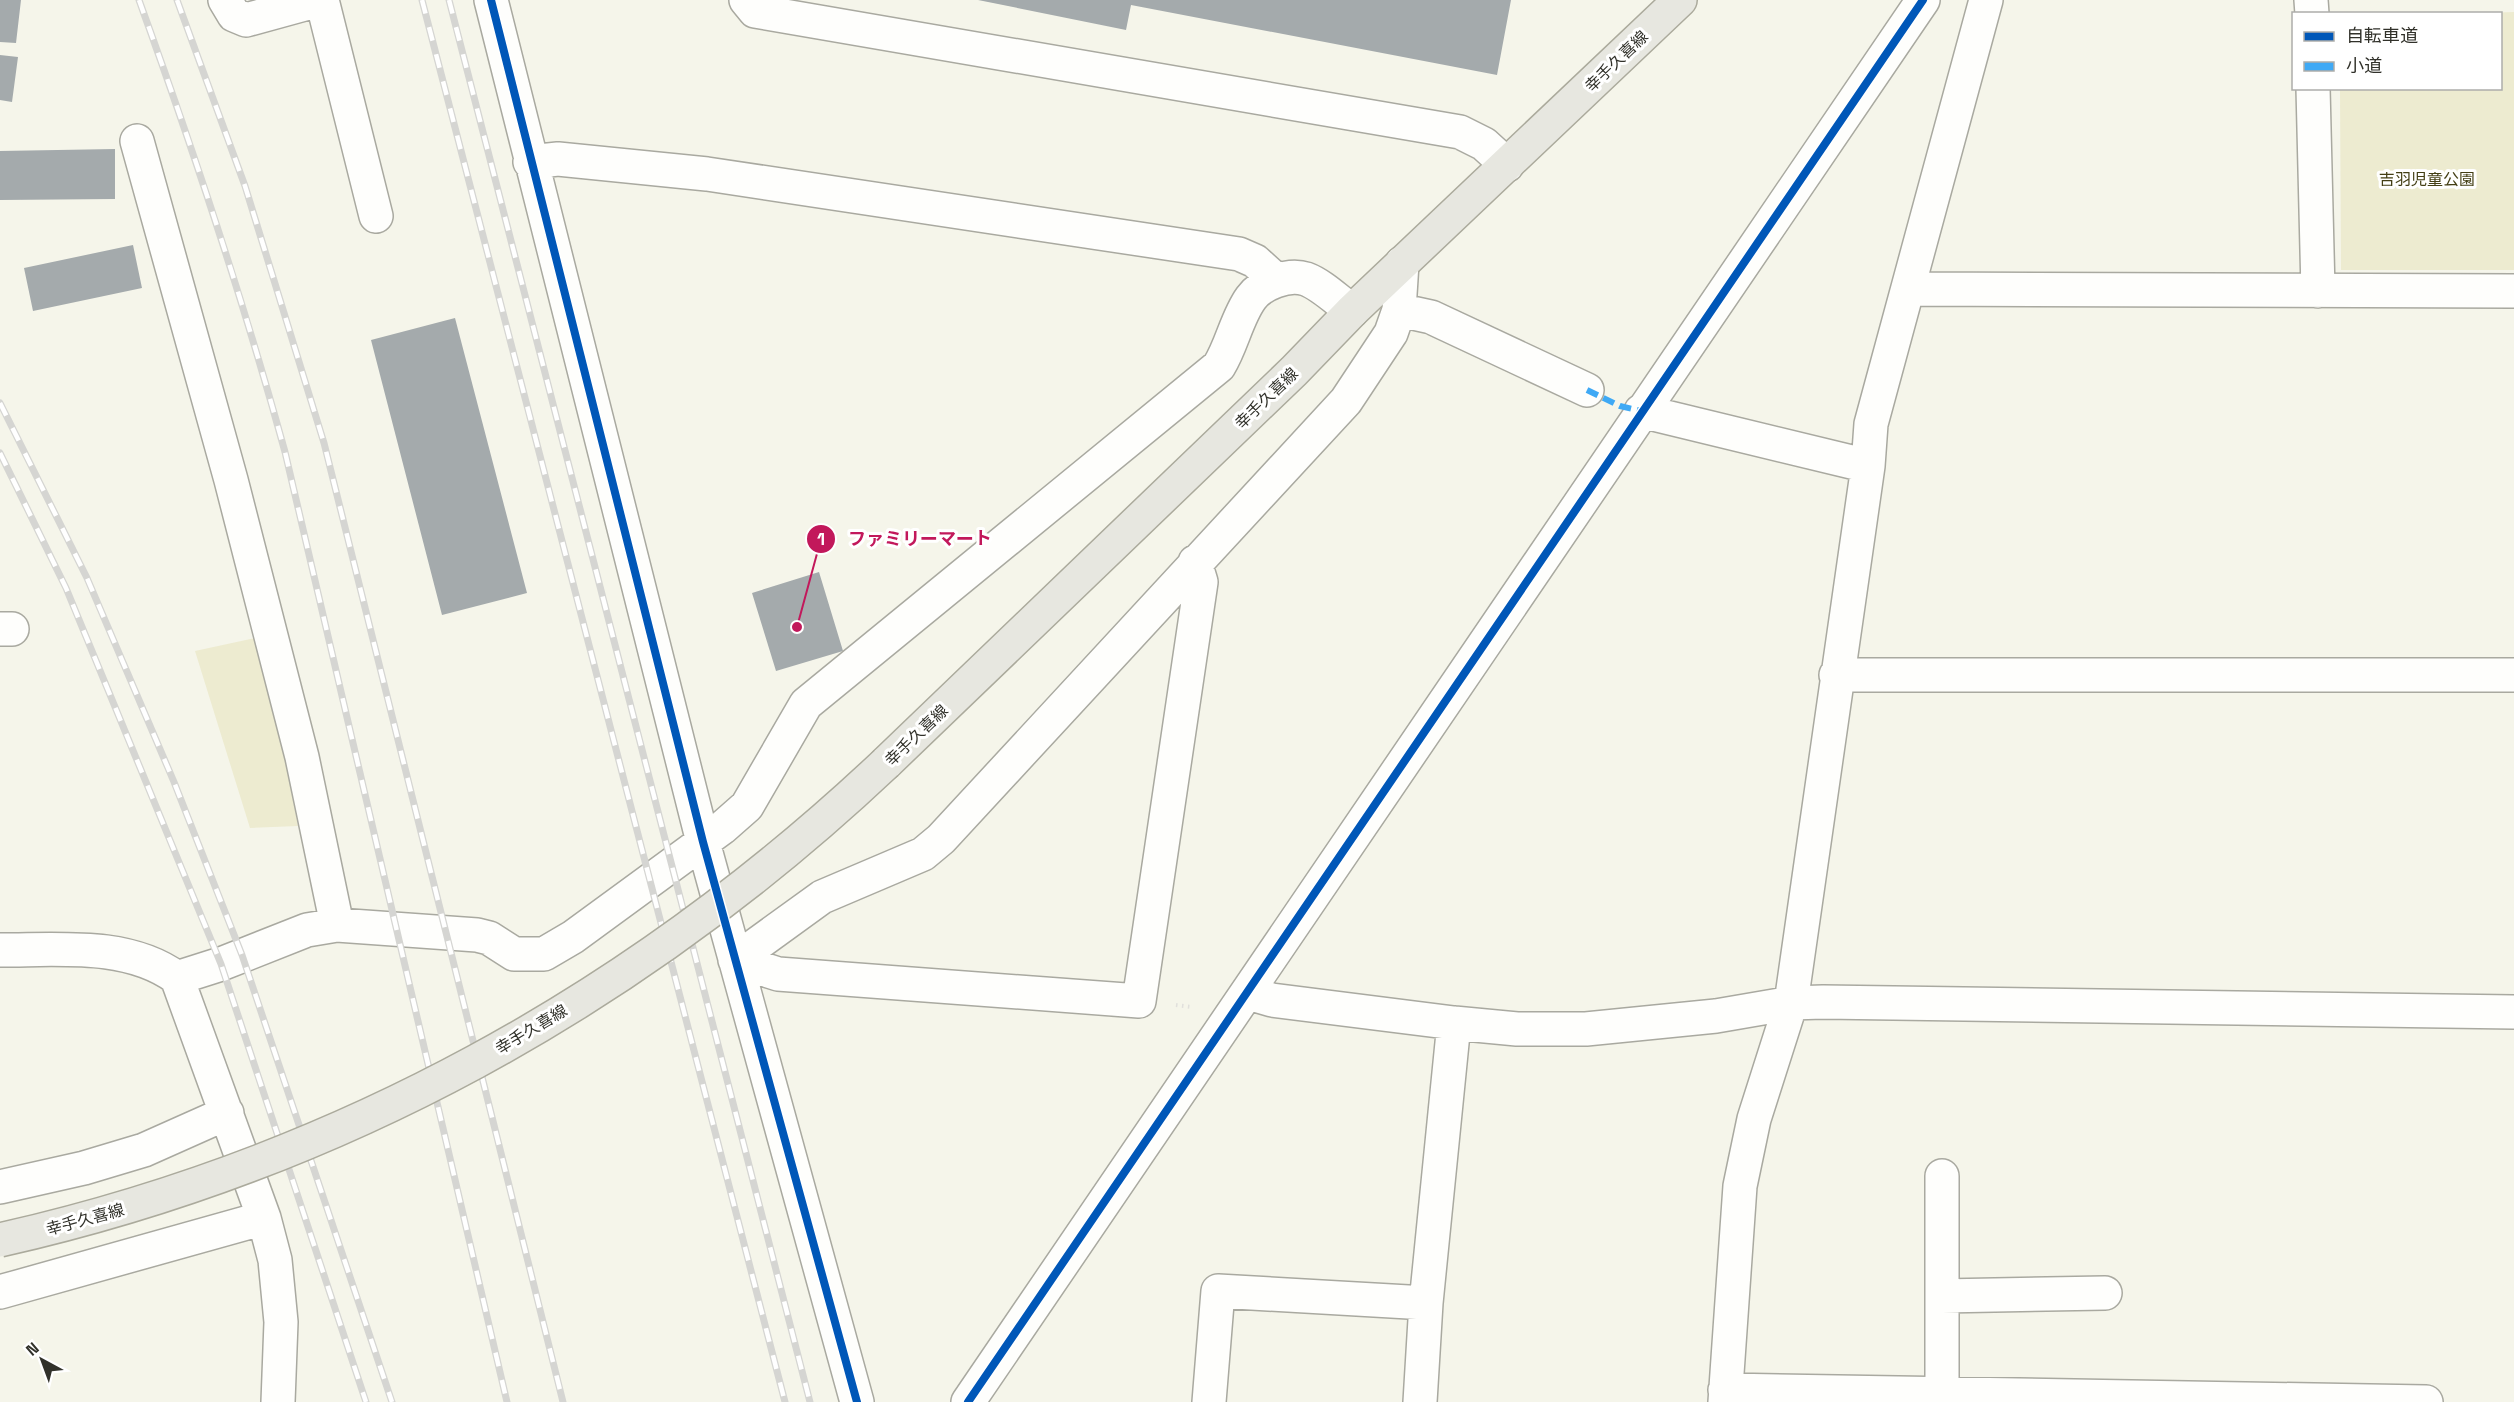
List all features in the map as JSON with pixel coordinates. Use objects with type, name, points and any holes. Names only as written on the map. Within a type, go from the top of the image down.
[{"type":"main road","name":"幸手久喜線","points":[[0,1240],[84,1220],[229,1174],[361,1121],[471,1066],[634,964],[730,897],[801,841],[886,763],[1294,371],[1352,311],[1680,0]]},
{"type":"street","points":[[225,0],[234,15],[246,20],[321,0],[376,216]]},
{"type":"street","points":[[491,0],[703,842],[856,1402]]},
{"type":"street","points":[[746,0],[755,11],[1460,132],[1484,144],[1507,165]]},
{"type":"street","points":[[968,1402],[1923,0]]},
{"type":"street","points":[[1986,0],[1871,424],[1868,466],[1836,675],[1791,1003],[1754,1119],[1740,1186],[1725,1396],[1942,1393],[2426,1402]]},
{"type":"street","points":[[2313,90],[2318,291]]},
{"type":"street","points":[[136,141],[237,503],[302,757],[337,925]]},
{"type":"street","points":[[530,162],[558,159],[707,174],[1239,254],[1255,261],[1276,280]]},
{"type":"street","points":[[735,960],[822,897],[923,854],[932,847],[1346,401],[1391,333],[1399,310],[1402,263]]},
{"type":"street","points":[[177,978],[221,964],[308,930],[337,925],[477,935],[489,938],[514,954],[544,954],[573,937],[703,842],[747,806],[806,704],[1220,366],[1231,348],[1251,297],[1276,280],[1306,279],[1352,311]]},
{"type":"street","points":[[1909,289],[2514,291]]},
{"type":"street","points":[[1399,310],[1431,317],[1587,390]]},
{"type":"street","points":[[1641,411],[1868,466]]},
{"type":"street","points":[[735,960],[778,974],[1139,1001],[1201,582],[1195,562]]},
{"type":"street","points":[[1836,675],[2514,675]]},
{"type":"street","points":[[0,950],[78,950],[135,956],[159,965],[177,978],[264,1218],[275,1260],[281,1322],[278,1402]]},
{"type":"street","points":[[1240,1005],[1272,1000],[1517,1029],[1586,1029],[1716,1016],[1791,1003],[2514,1012]]},
{"type":"street","points":[[1420,1402],[1426,1303],[1454,1023]]},
{"type":"street","points":[[0,1187],[84,1168],[144,1150],[227,1113]]},
{"type":"street","points":[[1942,1176],[1942,1393]]},
{"type":"street","points":[[0,1292],[264,1218]]},
{"type":"street","points":[[1209,1402],[1218,1291],[1426,1303]]},
{"type":"street","points":[[1942,1296],[2105,1293]]},
{"type":"path","points":[[1139,1001],[1210,1009],[1240,1005]]},
{"type":"green space","name":"吉羽児童公園","points":[[2502,12],[2514,12],[2514,270],[2341,270],[2340,90],[2502,90]]},
{"type":"green space","points":[[255,638],[279,729],[298,826],[250,828],[195,651]]},
{"type":"building","points":[[0,0],[21,0],[16,43],[0,42]]},
{"type":"building","points":[[978,0],[1511,0],[1497,75],[1131,5],[1126,30]]},
{"type":"building","points":[[0,55],[18,57],[12,102],[0,100]]},
{"type":"building","points":[[115,149],[115,199],[0,200],[0,151]]},
{"type":"building","points":[[133,245],[142,288],[33,311],[24,268]]},
{"type":"building","points":[[455,318],[527,593],[442,615],[371,340]]},
{"type":"building","points":[[819,572],[843,651],[776,671],[752,593]]},
{"type":"railway","points":[[139,0],[216,224],[285,452],[507,1402]]},
{"type":"railway","points":[[177,0],[245,186],[324,443],[563,1402]]},
{"type":"railway","points":[[422,0],[785,1402]]},
{"type":"railway","points":[[449,0],[810,1402]]},
{"type":"railway","points":[[0,403],[87,578],[174,782],[242,955],[392,1402]]},
{"type":"railway","points":[[0,453],[66,588],[221,964],[366,1402]]},
{"type":"marked path","points":[[1587,390],[1620,406],[1641,411]]},
{"type":"cycle path","points":[[491,0],[703,842],[857,1402]]},
{"type":"cycle path","points":[[968,1402],[1923,0]]},
{"type":"place","name":"ファミリーマート","points":[[797,627]]}]
